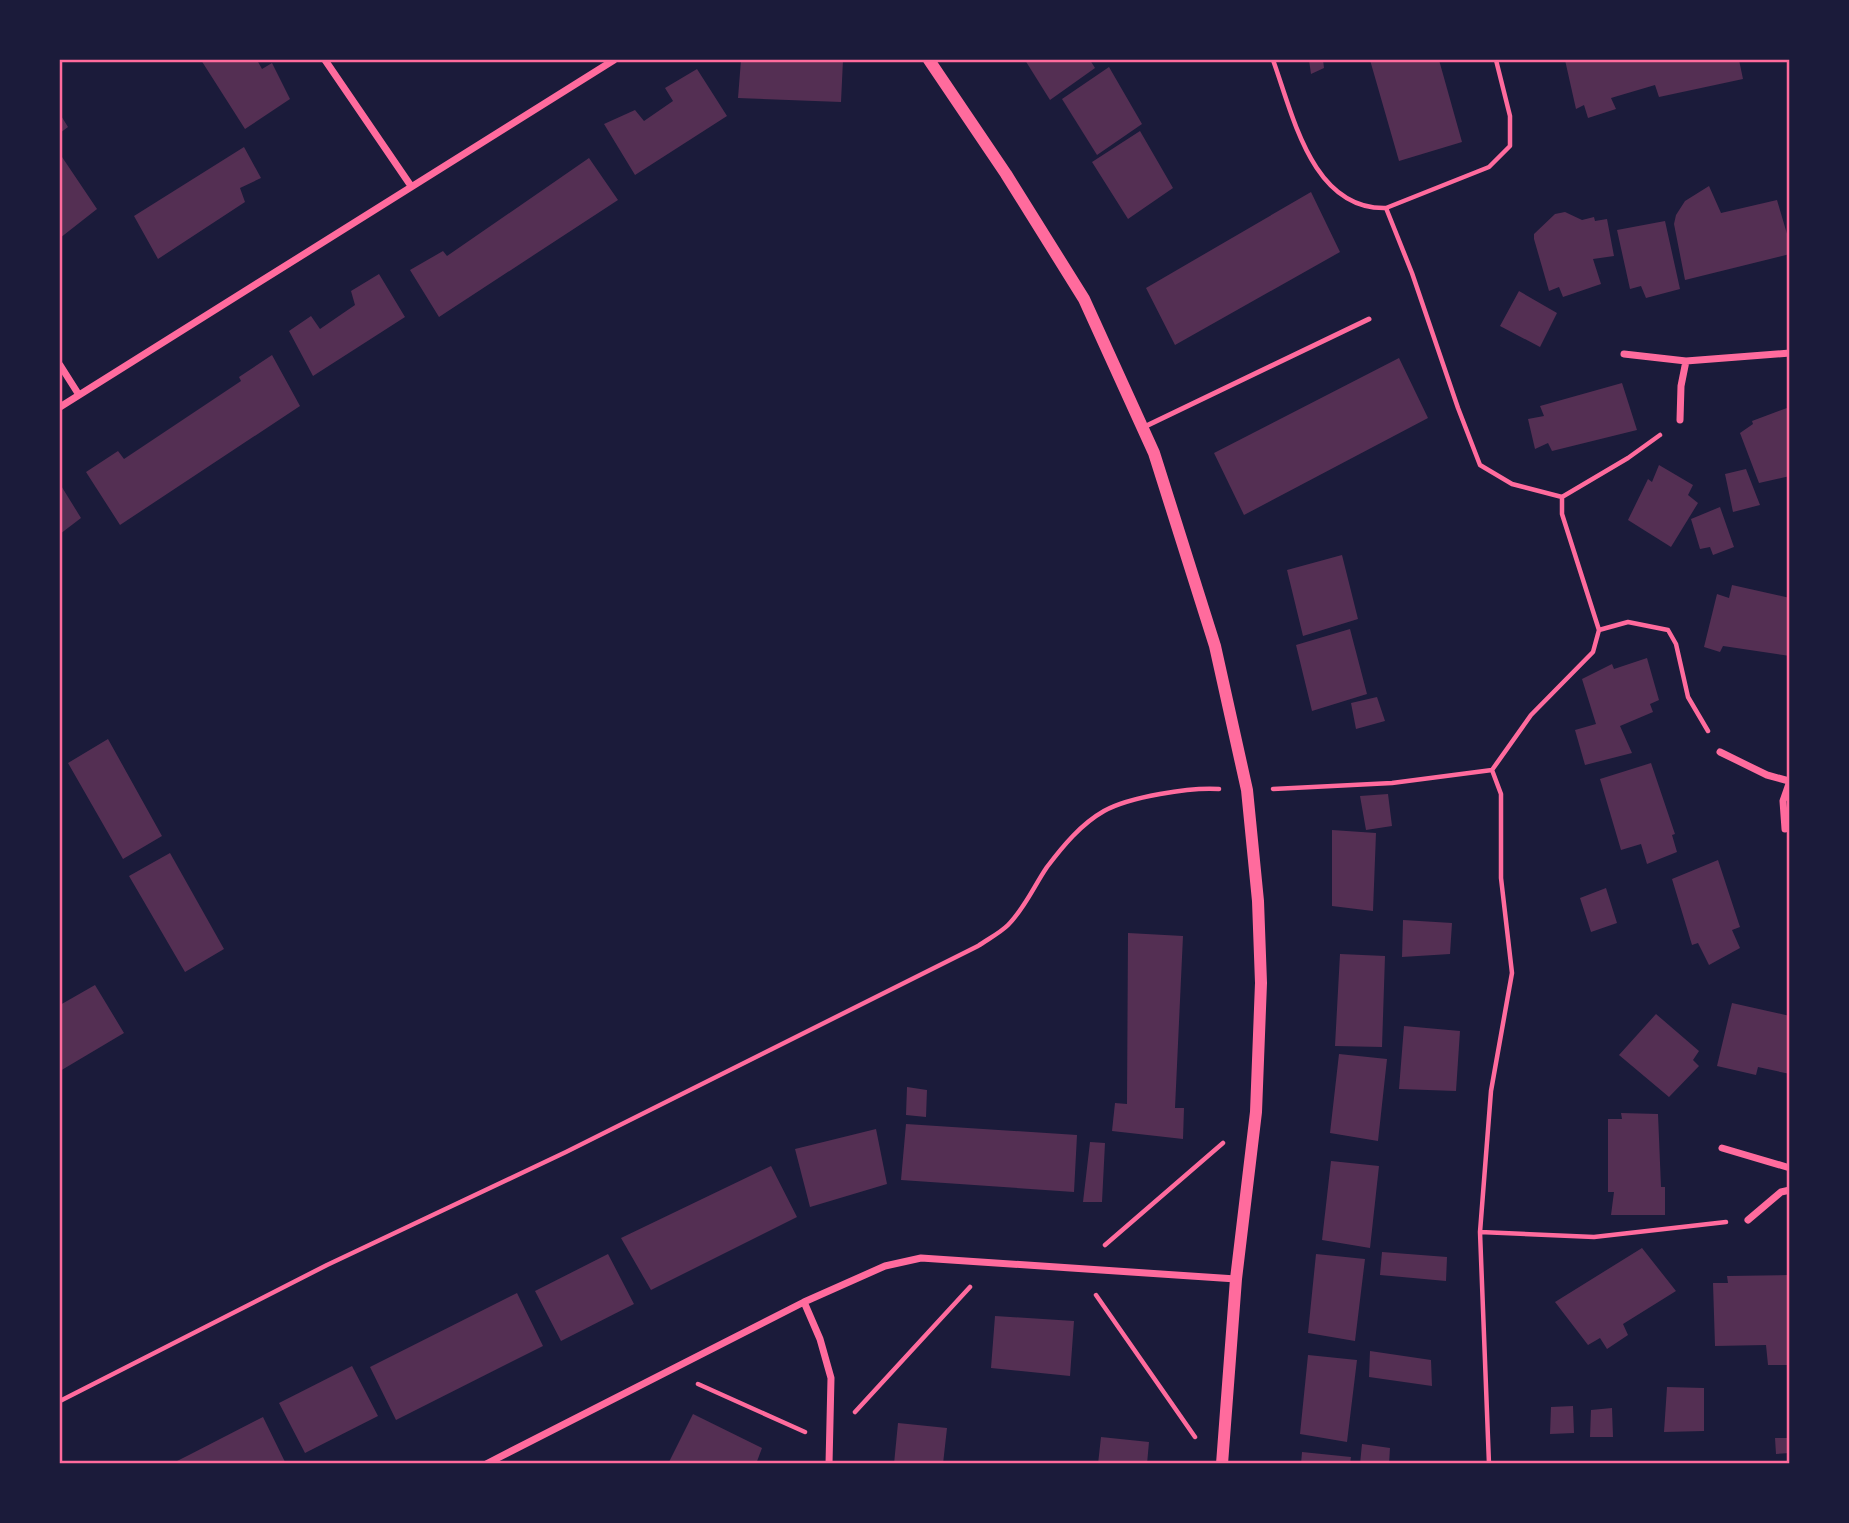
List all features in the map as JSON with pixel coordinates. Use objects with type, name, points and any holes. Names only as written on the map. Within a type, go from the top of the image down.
[{"type":"street","points":[[325,60],[411,186]]},
{"type":"street","points":[[60,407],[614,60]]},
{"type":"street","points":[[929,60],[1006,174],[1084,299],[1154,453],[1216,646],[1247,790],[1258,901],[1261,983],[1256,1115],[1236,1279],[1222,1464]]},
{"type":"street","points":[[1625,354],[1686,361],[1790,353]]},
{"type":"street","points":[[1680,420],[1681,386],[1686,361]]},
{"type":"street","points":[[60,365],[79,395]]},
{"type":"street","points":[[1720,752],[1767,775],[1789,781],[1783,801],[1785,830]]},
{"type":"street","points":[[1722,1147],[1790,1168]]},
{"type":"street","points":[[1748,1220],[1781,1192],[1790,1189]]},
{"type":"street","points":[[486,1464],[804,1302],[885,1266],[920,1258],[1236,1279]]},
{"type":"street","points":[[804,1302],[820,1339],[831,1378],[829,1464]]},
{"type":"lane","points":[[1142,428],[1368,319]]},
{"type":"path","points":[[1273,60],[1300,134],[1319,174],[1340,195],[1370,208],[1386,208],[1489,167],[1510,146],[1510,116],[1496,60]]},
{"type":"path","points":[[1386,208],[1480,465],[1512,484],[1562,497],[1628,458],[1680,420]]},
{"type":"path","points":[[60,1401],[327,1265],[566,1152],[978,946],[1007,926],[1047,868],[1077,831],[1105,810],[1150,796],[1203,788],[1247,790],[1392,783],[1492,771],[1531,715],[1593,652],[1599,630],[1562,514],[1562,497]]},
{"type":"path","points":[[1599,630],[1628,622],[1668,630],[1676,644],[1688,697],[1720,752]]},
{"type":"path","points":[[1489,1464],[1480,1232],[1491,1091],[1512,973],[1501,878],[1501,794],[1492,771]]},
{"type":"path","points":[[1198,1441],[1077,1269],[1256,1115]]},
{"type":"path","points":[[1480,1232],[1594,1237],[1748,1220]]},
{"type":"path","points":[[668,1370],[831,1441],[992,1263]]},
{"type":"building","points":[[201,60],[257,60],[262,69],[272,63],[290,99],[245,129]]},
{"type":"building","points":[[741,60],[843,60],[841,102],[738,98]]},
{"type":"building","points":[[1025,60],[1090,60],[1095,68],[1050,100]]},
{"type":"building","points":[[1309,60],[1323,60],[1324,68],[1311,74]]},
{"type":"building","points":[[1370,60],[1439,60],[1462,142],[1399,161]]},
{"type":"building","points":[[1565,60],[1739,60],[1743,79],[1659,97],[1655,85],[1611,98],[1616,109],[1588,118],[1584,105],[1576,109]]},
{"type":"building","points":[[1109,67],[1142,124],[1097,155],[1062,99]]},
{"type":"building","points":[[697,69],[727,116],[635,175],[604,124],[635,110],[644,121],[673,101],[665,88]]},
{"type":"building","points":[[60,114],[68,127],[60,133]]},
{"type":"building","points":[[1140,131],[1173,188],[1128,219],[1092,162]]},
{"type":"building","points":[[244,147],[261,178],[240,188],[245,202],[158,259],[134,216]]},
{"type":"building","points":[[60,154],[97,209],[60,238]]},
{"type":"building","points":[[589,158],[618,200],[439,317],[410,270],[443,251],[447,256]]},
{"type":"building","points":[[1709,186],[1721,213],[1777,200],[1790,244],[1790,254],[1685,280],[1674,224],[1676,215],[1685,201]]},
{"type":"building","points":[[1311,192],[1340,252],[1175,345],[1146,288]]},
{"type":"building","points":[[1565,212],[1582,220],[1594,217],[1595,221],[1607,219],[1614,256],[1593,259],[1601,284],[1563,297],[1559,287],[1549,291],[1534,234],[1555,214]]},
{"type":"building","points":[[1665,221],[1680,289],[1646,298],[1641,286],[1630,289],[1617,230]]},
{"type":"building","points":[[379,274],[405,317],[313,376],[289,331],[311,316],[320,329],[355,305],[351,291]]},
{"type":"building","points":[[1519,291],[1557,313],[1540,347],[1500,326]]},
{"type":"building","points":[[272,355],[300,406],[120,525],[86,472],[118,451],[124,459],[241,381],[239,377]]},
{"type":"building","points":[[1399,358],[1428,418],[1244,515],[1214,453]]},
{"type":"building","points":[[1622,383],[1637,430],[1552,451],[1548,443],[1535,449],[1528,419],[1544,416],[1540,406]]},
{"type":"building","points":[[1787,408],[1790,417],[1790,476],[1759,483],[1740,433],[1753,424],[1752,421]]},
{"type":"building","points":[[1659,465],[1693,485],[1688,495],[1698,503],[1671,547],[1628,520],[1648,479],[1652,482]]},
{"type":"building","points":[[1746,469],[1760,505],[1733,512],[1725,474]]},
{"type":"building","points":[[60,484],[81,518],[60,534]]},
{"type":"building","points":[[1720,507],[1734,547],[1713,555],[1710,547],[1700,549],[1691,519]]},
{"type":"building","points":[[1342,555],[1358,619],[1303,636],[1287,570]]},
{"type":"building","points":[[1732,585],[1790,598],[1790,656],[1723,646],[1720,652],[1704,647],[1717,594],[1729,598]]},
{"type":"building","points":[[1350,629],[1367,694],[1312,711],[1296,645]]},
{"type":"building","points":[[1647,658],[1659,700],[1650,704],[1653,712],[1620,726],[1632,753],[1585,765],[1575,730],[1596,724],[1582,679],[1612,664],[1614,669]]},
{"type":"building","points":[[1377,697],[1385,721],[1356,729],[1351,703]]},
{"type":"building","points":[[108,739],[162,836],[123,859],[68,763]]},
{"type":"building","points":[[1651,763],[1675,834],[1672,835],[1677,852],[1647,864],[1641,844],[1621,850],[1600,779]]},
{"type":"building","points":[[1388,794],[1392,826],[1366,830],[1360,796]]},
{"type":"building","points":[[1332,830],[1376,833],[1373,911],[1332,906]]},
{"type":"building","points":[[170,853],[224,949],[185,972],[129,876]]},
{"type":"building","points":[[1718,860],[1740,927],[1732,930],[1740,948],[1709,965],[1698,943],[1692,945],[1672,879]]},
{"type":"building","points":[[1606,888],[1617,923],[1591,932],[1580,898]]},
{"type":"building","points":[[1403,920],[1452,923],[1450,954],[1402,957]]},
{"type":"building","points":[[1128,933],[1183,936],[1175,1108],[1184,1108],[1183,1139],[1112,1131],[1115,1103],[1127,1104]]},
{"type":"building","points":[[1340,954],[1385,956],[1382,1047],[1335,1046]]},
{"type":"building","points":[[95,985],[124,1033],[60,1071],[60,1005]]},
{"type":"building","points":[[1732,1003],[1790,1016],[1790,1074],[1758,1067],[1756,1075],[1717,1066]]},
{"type":"building","points":[[1656,1014],[1699,1051],[1693,1060],[1699,1066],[1669,1097],[1619,1055]]},
{"type":"building","points":[[1404,1026],[1460,1031],[1456,1091],[1399,1089]]},
{"type":"building","points":[[1339,1054],[1387,1059],[1378,1141],[1330,1133]]},
{"type":"building","points":[[907,1087],[927,1090],[926,1117],[906,1115]]},
{"type":"building","points":[[1621,1113],[1658,1114],[1665,1215],[1611,1215],[1614,1192],[1608,1192],[1608,1119],[1622,1119]]},
{"type":"building","points":[[906,1124],[1077,1135],[1074,1192],[901,1180]]},
{"type":"building","points":[[876,1129],[887,1184],[810,1207],[795,1149]]},
{"type":"building","points":[[1090,1142],[1105,1143],[1102,1202],[1083,1202]]},
{"type":"building","points":[[1331,1161],[1379,1166],[1370,1248],[1322,1240]]},
{"type":"building","points":[[771,1166],[797,1217],[651,1290],[621,1238]]},
{"type":"building","points":[[1642,1248],[1676,1291],[1623,1324],[1628,1335],[1607,1349],[1600,1338],[1588,1345],[1555,1302]]},
{"type":"building","points":[[1382,1252],[1447,1257],[1446,1281],[1380,1275]]},
{"type":"building","points":[[608,1254],[634,1304],[561,1341],[535,1291]]},
{"type":"building","points":[[1316,1254],[1365,1259],[1355,1341],[1308,1333]]},
{"type":"building","points":[[1790,1275],[1790,1365],[1768,1365],[1766,1345],[1715,1346],[1713,1283],[1728,1283],[1727,1276]]},
{"type":"building","points":[[517,1293],[543,1346],[396,1420],[370,1367]]},
{"type":"building","points":[[995,1316],[1074,1321],[1070,1376],[991,1368]]},
{"type":"building","points":[[1370,1351],[1431,1360],[1432,1386],[1369,1377]]},
{"type":"building","points":[[1308,1355],[1357,1360],[1347,1442],[1300,1434]]},
{"type":"building","points":[[352,1366],[378,1416],[305,1453],[279,1403]]},
{"type":"building","points":[[1667,1387],[1704,1388],[1704,1431],[1664,1432]]},
{"type":"building","points":[[1573,1406],[1574,1433],[1550,1434],[1551,1407]]},
{"type":"building","points":[[1612,1408],[1613,1437],[1590,1437],[1591,1410]]},
{"type":"building","points":[[693,1414],[762,1448],[756,1464],[668,1464]]},
{"type":"building","points":[[263,1417],[286,1464],[171,1464],[189,1455]]},
{"type":"building","points":[[898,1423],[947,1428],[943,1464],[894,1464]]},
{"type":"building","points":[[1101,1437],[1149,1442],[1147,1464],[1098,1464]]},
{"type":"building","points":[[1775,1438],[1790,1438],[1790,1453],[1776,1454]]},
{"type":"building","points":[[1362,1444],[1390,1448],[1389,1464],[1360,1464]]},
{"type":"building","points":[[1302,1452],[1351,1457],[1350,1464],[1301,1464]]}]
